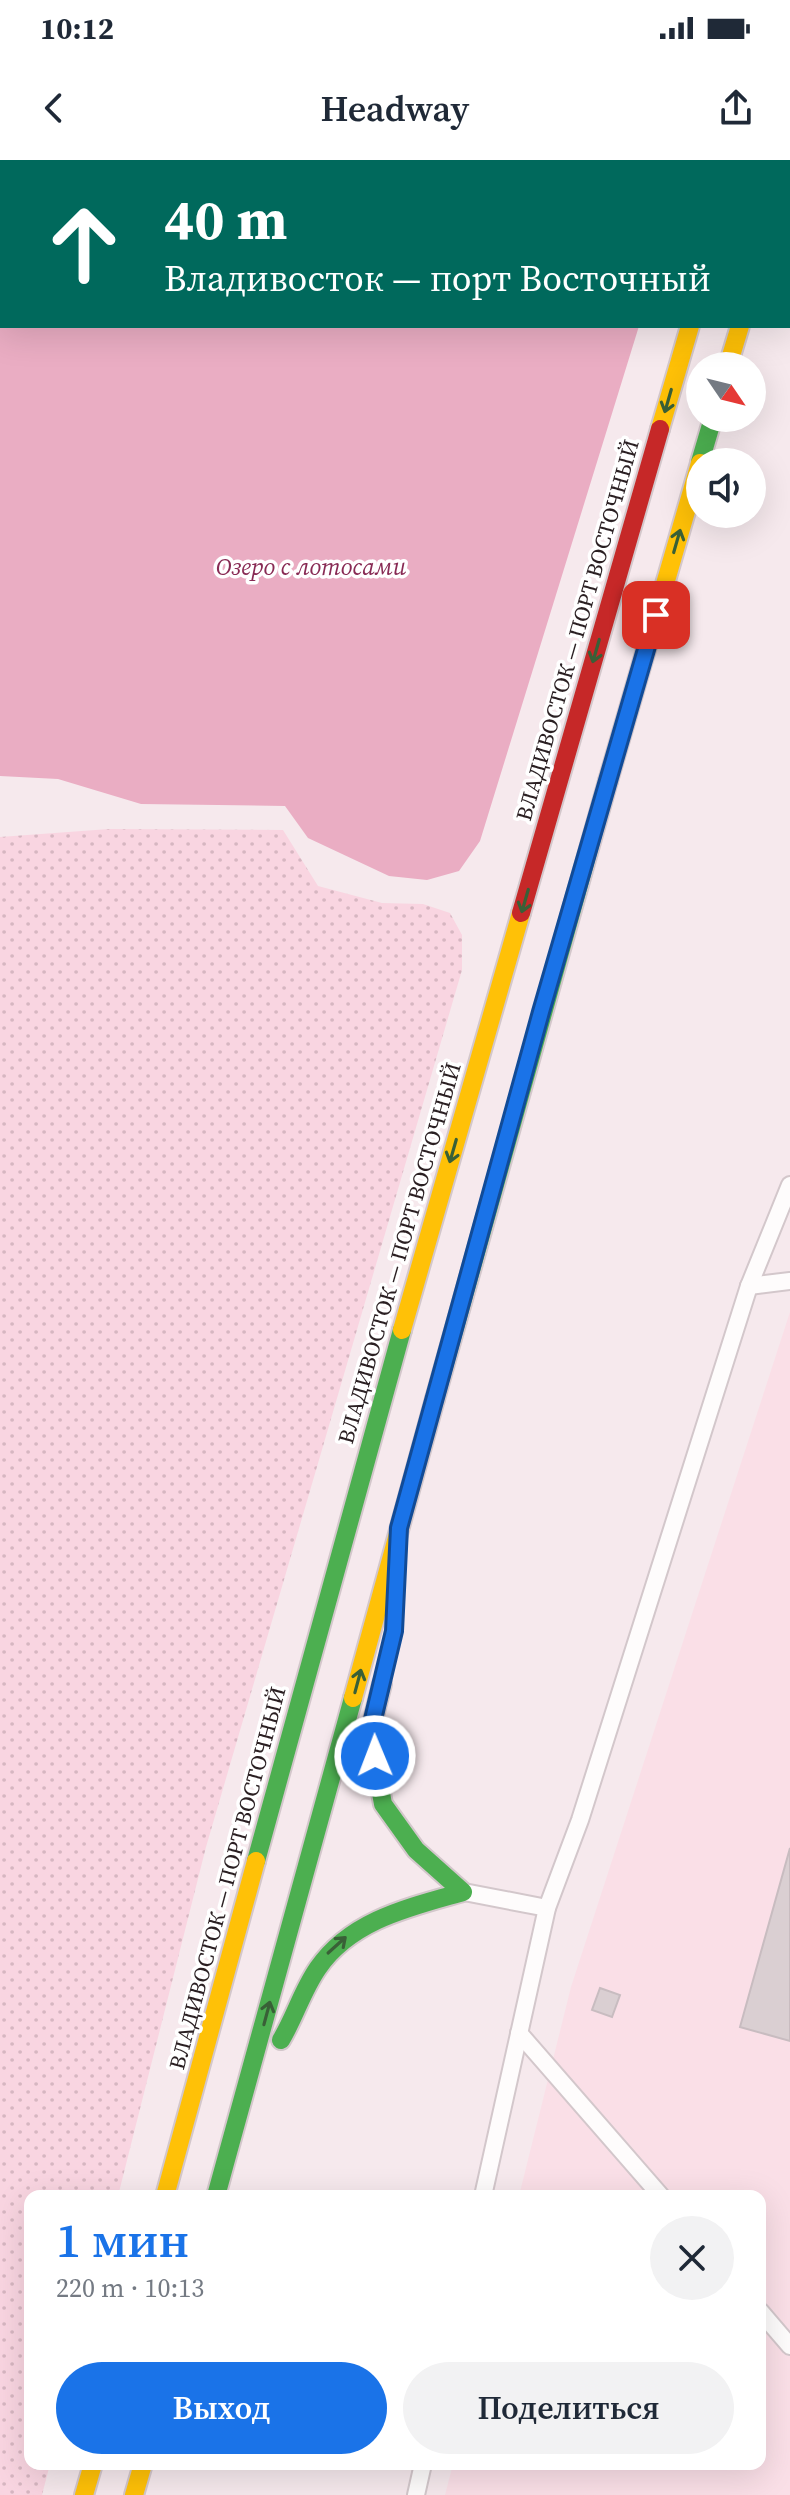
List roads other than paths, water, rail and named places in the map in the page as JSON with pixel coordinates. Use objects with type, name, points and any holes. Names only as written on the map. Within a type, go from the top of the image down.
[{"type":"highway","name":"ВЛАДИВОСТОК — ПОРТ ВОСТОЧНЫЙ","points":[[167,2190],[379,1409],[689,328]]},
{"type":"highway","points":[[732,352],[739,328]]},
{"type":"highway","points":[[218,2190],[541,1012],[686,510]]},
{"type":"highway","points":[[395,1616],[399,1528]]},
{"type":"highway","points":[[387,1659],[370,1732],[383,1804],[416,1850],[463,1892]]},
{"type":"highway","points":[[241,2107],[328,1952],[356,1928],[407,1907],[463,1892]]},
{"type":"highway","points":[[84,2495],[91,2470]]},
{"type":"highway","points":[[134,2495],[141,2470]]},
{"type":"lane","points":[[484,2190],[547,1908],[580,1820],[749,1286],[790,1185]]},
{"type":"lane","points":[[749,1286],[790,1281]]},
{"type":"lane","points":[[463,1892],[547,1908]]},
{"type":"lane","points":[[519,2033],[656,2190]]},
{"type":"lane","points":[[766,2318],[790,2346]]},
{"type":"lane","points":[[416,2495],[422,2470]]},
{"type":"water","name":"Озеро с лотосами","points":[[0,328],[638,328],[480,841],[459,871],[427,880],[389,876],[308,838],[285,806],[141,804],[58,779],[0,776]]}]
